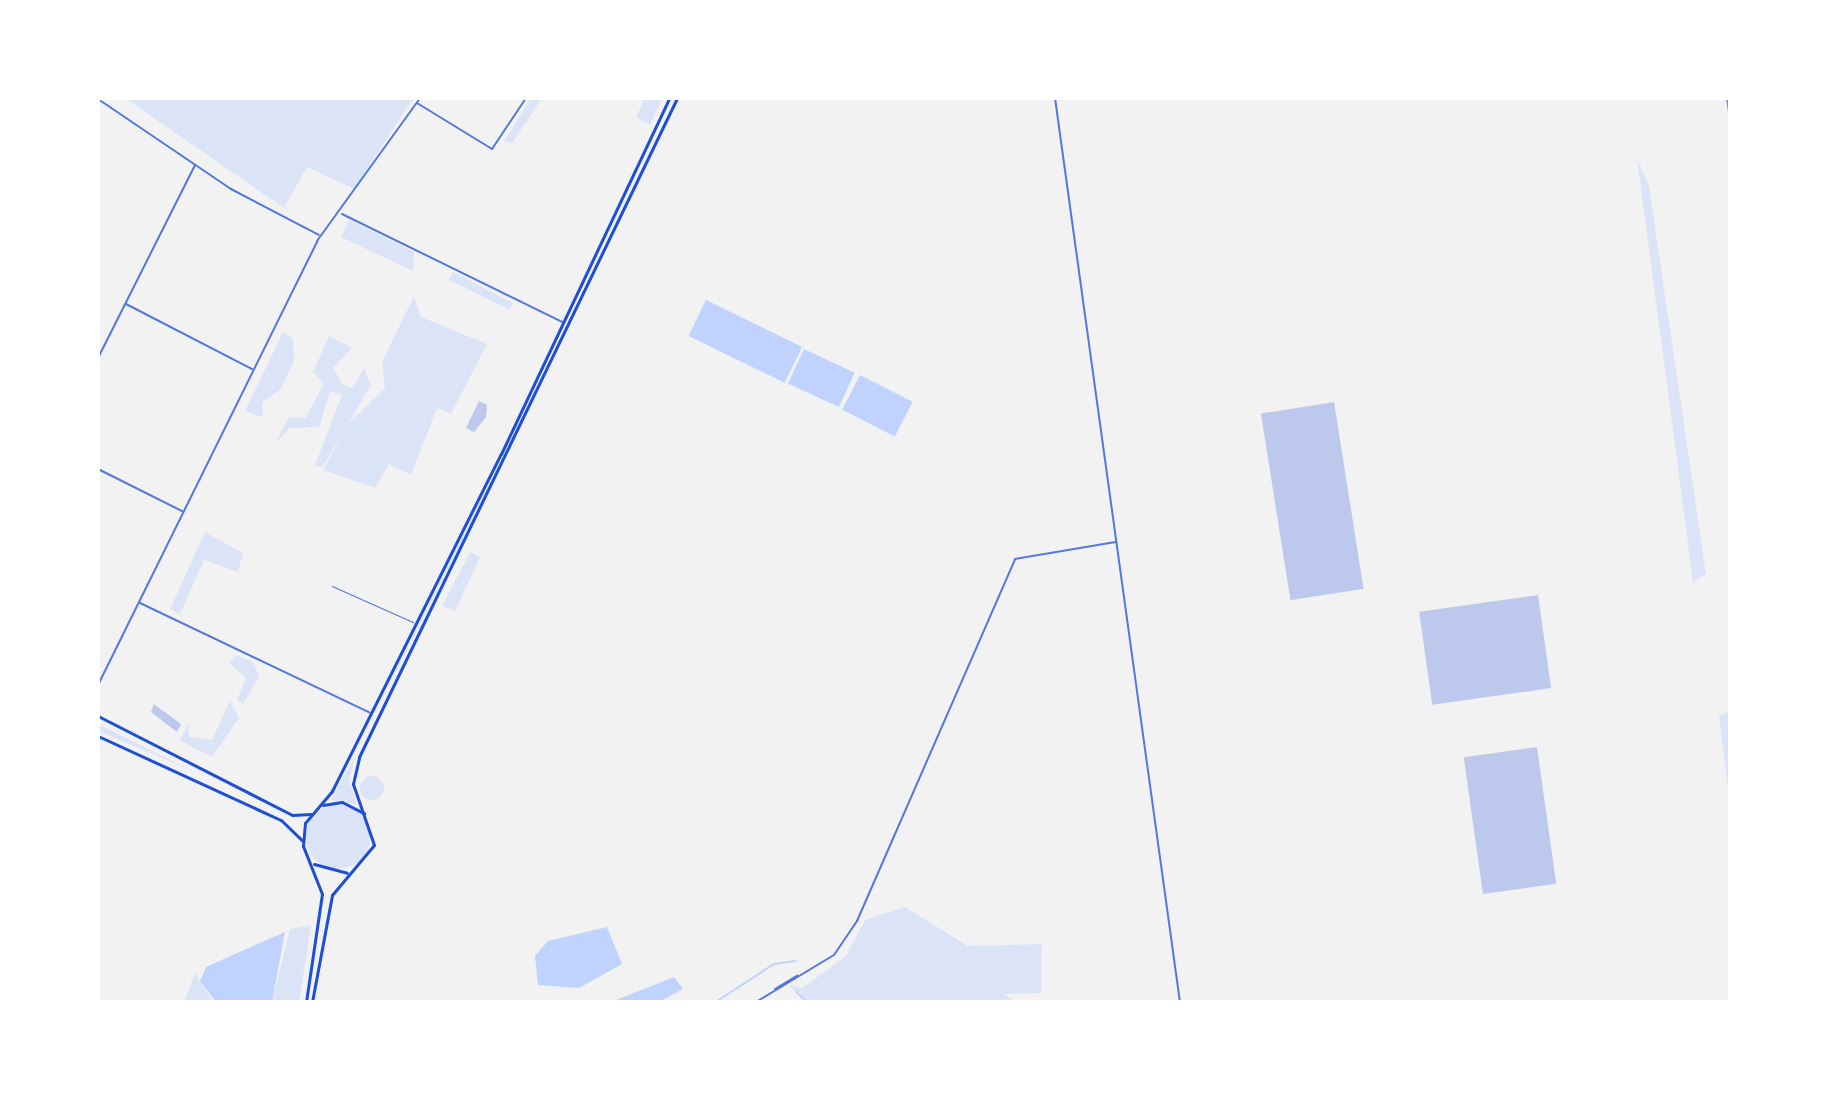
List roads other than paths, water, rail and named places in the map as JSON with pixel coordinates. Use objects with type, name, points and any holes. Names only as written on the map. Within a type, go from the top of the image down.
[{"type":"main road","points":[[302,840],[311,814],[321,806],[371,714],[669,98]]},
{"type":"main road","points":[[312,1002],[332,895],[372,851],[369,819],[353,784],[359,757],[571,326],[677,98]]},
{"type":"main road","points":[[563,322],[571,326]]},
{"type":"main road","points":[[98,716],[292,815],[311,814]]},
{"type":"main road","points":[[98,736],[288,824],[302,840],[322,902],[306,1002]]},
{"type":"main road","points":[[194,778],[199,768]]},
{"type":"main road","points":[[321,806],[347,803],[369,819]]},
{"type":"main road","points":[[311,861],[329,873],[350,872]]},
{"type":"street","points":[[98,685],[321,236],[341,213],[420,98]]},
{"type":"street","points":[[417,103],[492,149],[526,98]]},
{"type":"street","points":[[1055,98],[1180,1002]]},
{"type":"street","points":[[100,99],[195,164],[321,236]]},
{"type":"street","points":[[98,358],[195,164]]},
{"type":"street","points":[[341,213],[563,322]]},
{"type":"street","points":[[125,303],[253,369]]},
{"type":"street","points":[[98,469],[183,512]]},
{"type":"street","points":[[756,1002],[843,946],[890,855],[899,813],[1003,597],[1012,562],[1117,542]]},
{"type":"street","points":[[139,603],[371,714]]},
{"type":"lane","points":[[332,586],[416,623]]},
{"type":"water","points":[[706,300],[802,347],[785,383],[688,336]]},
{"type":"water","points":[[804,349],[855,373],[839,407],[788,383]]},
{"type":"water","points":[[860,375],[913,402],[895,437],[842,410]]},
{"type":"water","points":[[607,927],[622,964],[579,988],[538,985],[535,956],[548,941]]},
{"type":"water","points":[[285,932],[272,1002],[216,1002],[200,981],[206,967]]},
{"type":"water","points":[[674,977],[683,989],[659,1002],[611,1002]]},
{"type":"waterway","points":[[717,1001],[774,964],[796,961]]},
{"type":"waterway","points":[[796,992],[807,1002]]},
{"type":"railway","points":[[1727,98],[1730,120]]}]
